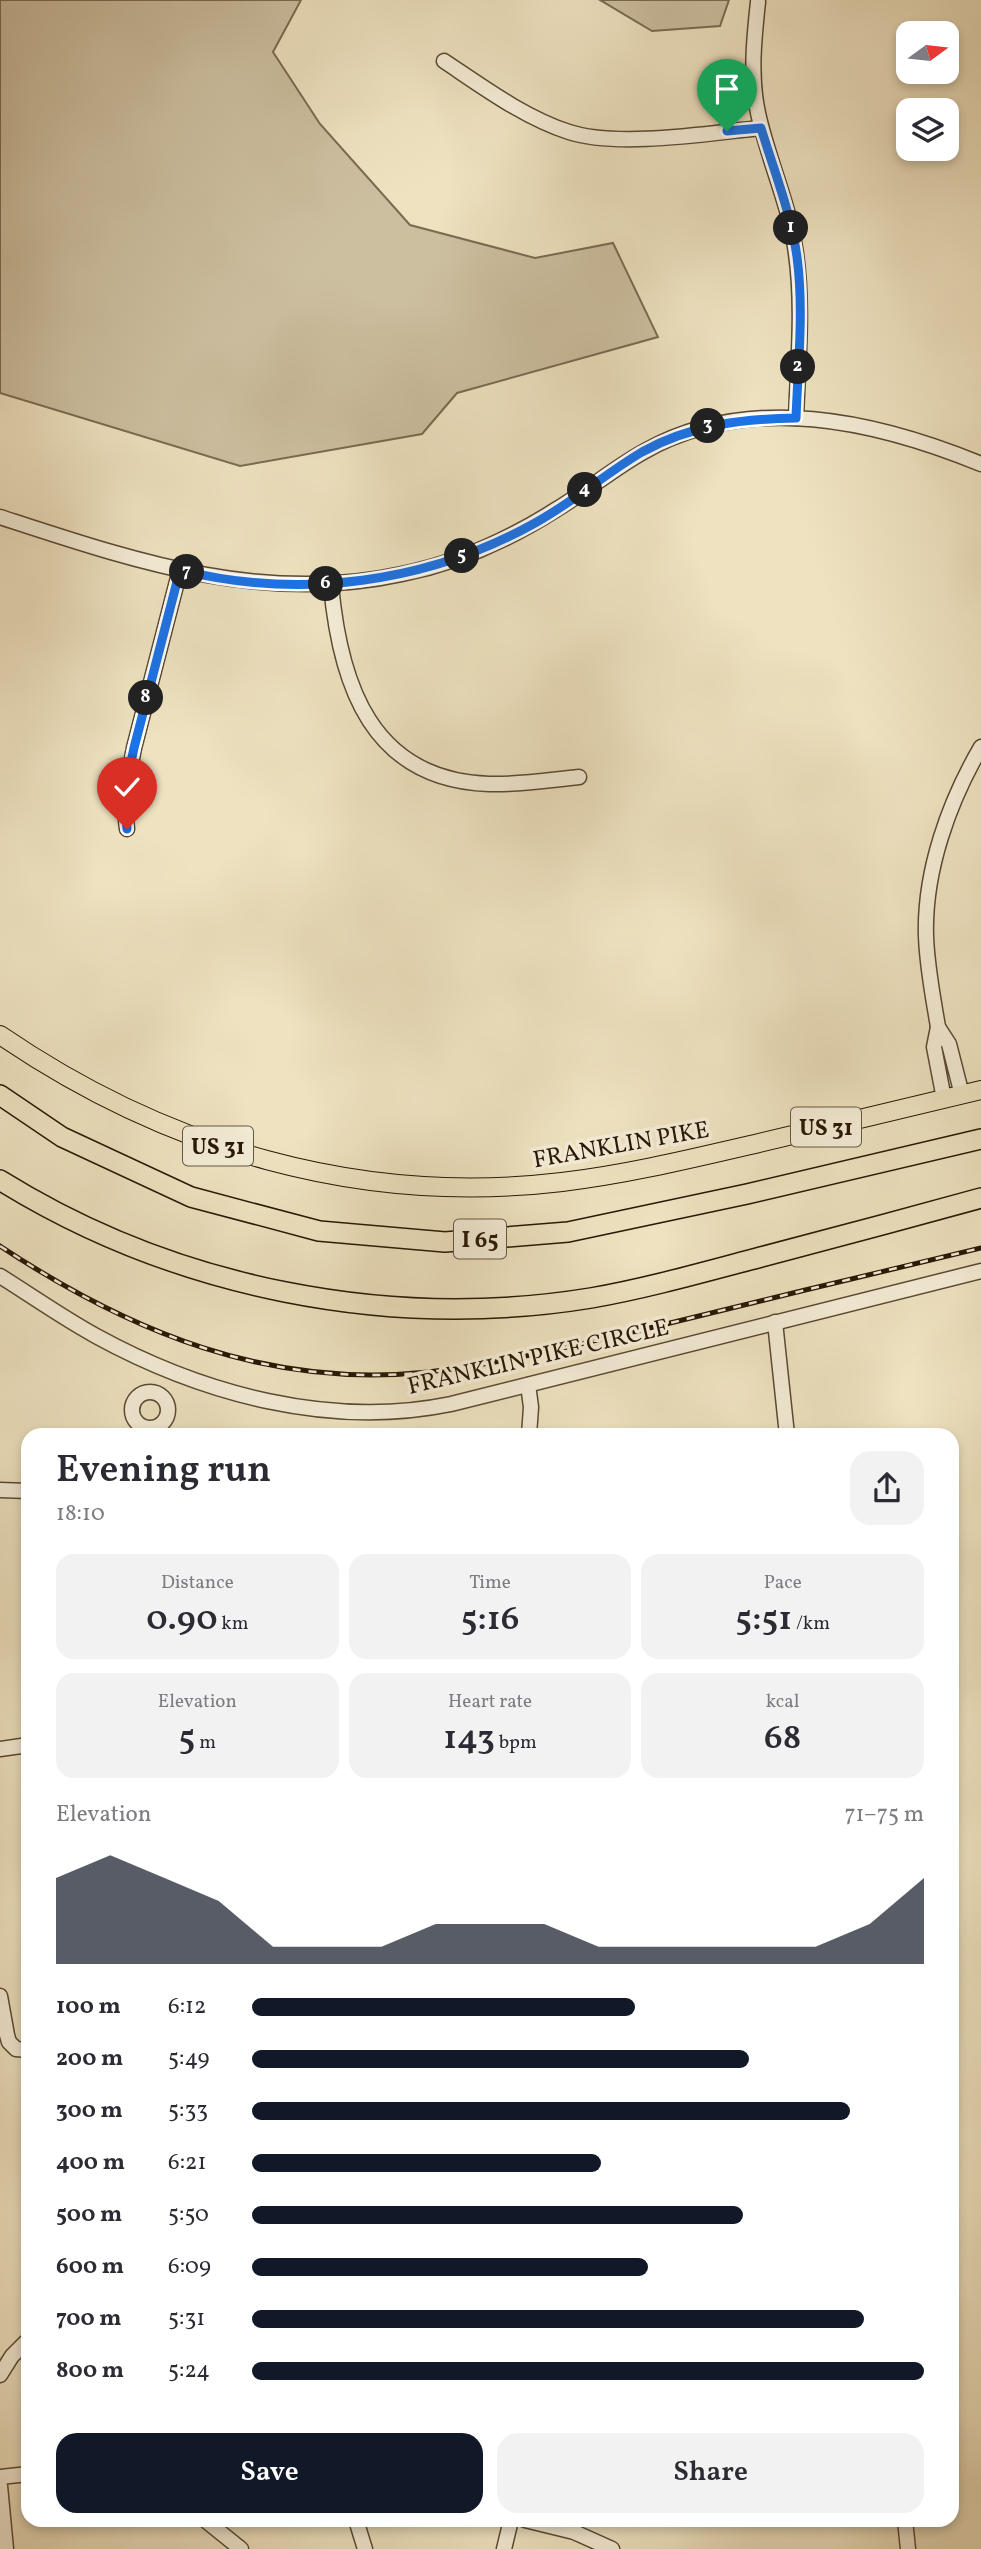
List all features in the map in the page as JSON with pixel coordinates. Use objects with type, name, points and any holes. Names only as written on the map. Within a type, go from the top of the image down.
[{"type":"highway","name":"I 65","points":[[0,1095],[62,1137],[191,1197],[319,1231],[445,1242],[568,1232],[747,1194],[981,1139]]},
{"type":"highway","points":[[0,1180],[93,1230],[139,1250],[203,1272],[269,1289],[335,1301],[436,1308],[538,1304],[630,1291],[981,1198]]},
{"type":"main road","name":"FRANKLIN PIKE","points":[[0,1035],[58,1073],[113,1104],[198,1139],[241,1154],[307,1170],[368,1180],[431,1186],[501,1186],[603,1176],[664,1165],[981,1090]]},
{"type":"street","points":[[758,2],[752,65],[761,128],[789,218],[797,261],[799,310],[796,418]]},
{"type":"street","points":[[444,61],[528,113],[558,128],[584,136],[624,138],[761,128]]},
{"type":"street","points":[[0,517],[180,570],[243,581],[331,584],[408,573],[488,546],[547,515],[643,452],[682,434],[736,421],[796,418],[881,430],[981,464]]},
{"type":"street","points":[[127,829],[124,795],[180,570]]},
{"type":"street","points":[[331,584],[338,639],[352,688],[370,723],[400,754],[438,773],[486,784],[529,783],[579,777]]},
{"type":"street","points":[[953,1097],[934,1047],[939,1027],[927,949],[928,902],[946,820],[957,792],[981,747]]},
{"type":"street","name":"FRANKLIN PIKE CIRCLE","points":[[0,1276],[70,1321],[136,1356],[187,1378],[255,1398],[349,1412],[394,1413],[426,1409],[528,1385],[981,1271]]},
{"type":"street","points":[[775,1322],[786,1428]]},
{"type":"street","points":[[528,1385],[531,1407],[530,1428]]},
{"type":"street","points":[[0,1490],[21,1491]]},
{"type":"street","points":[[0,1749],[21,1746]]},
{"type":"street","points":[[0,1996],[7,2035],[12,2047],[21,2051]]},
{"type":"street","points":[[2,2366],[21,2347]]},
{"type":"street","points":[[0,2477],[21,2475]]},
{"type":"street","points":[[0,2486],[6,2549]]},
{"type":"street","points":[[214,2527],[241,2549]]},
{"type":"street","points":[[358,2527],[365,2549]]},
{"type":"street","points":[[504,2549],[509,2527]]},
{"type":"street","points":[[554,2527],[574,2532],[612,2549]]},
{"type":"street","points":[[906,2527],[908,2549]]},
{"type":"shaded area","points":[[0,0],[301,0],[273,52],[320,124],[410,225],[535,258],[613,243],[658,337],[457,393],[422,434],[240,466],[0,393]]},
{"type":"shaded area","points":[[600,0],[729,0],[720,26],[652,31]]},
{"type":"railway","points":[[0,1246],[99,1304],[150,1328],[203,1348],[312,1372],[369,1375],[428,1372],[545,1352],[981,1248]]},
{"type":"route","points":[[127,829],[124,795],[142,713],[180,570],[236,581],[298,584],[337,584],[408,573],[488,546],[535,523],[643,452],[673,437],[703,427],[736,421],[796,418],[799,310],[797,261],[791,227],[761,128],[727,131]]}]
